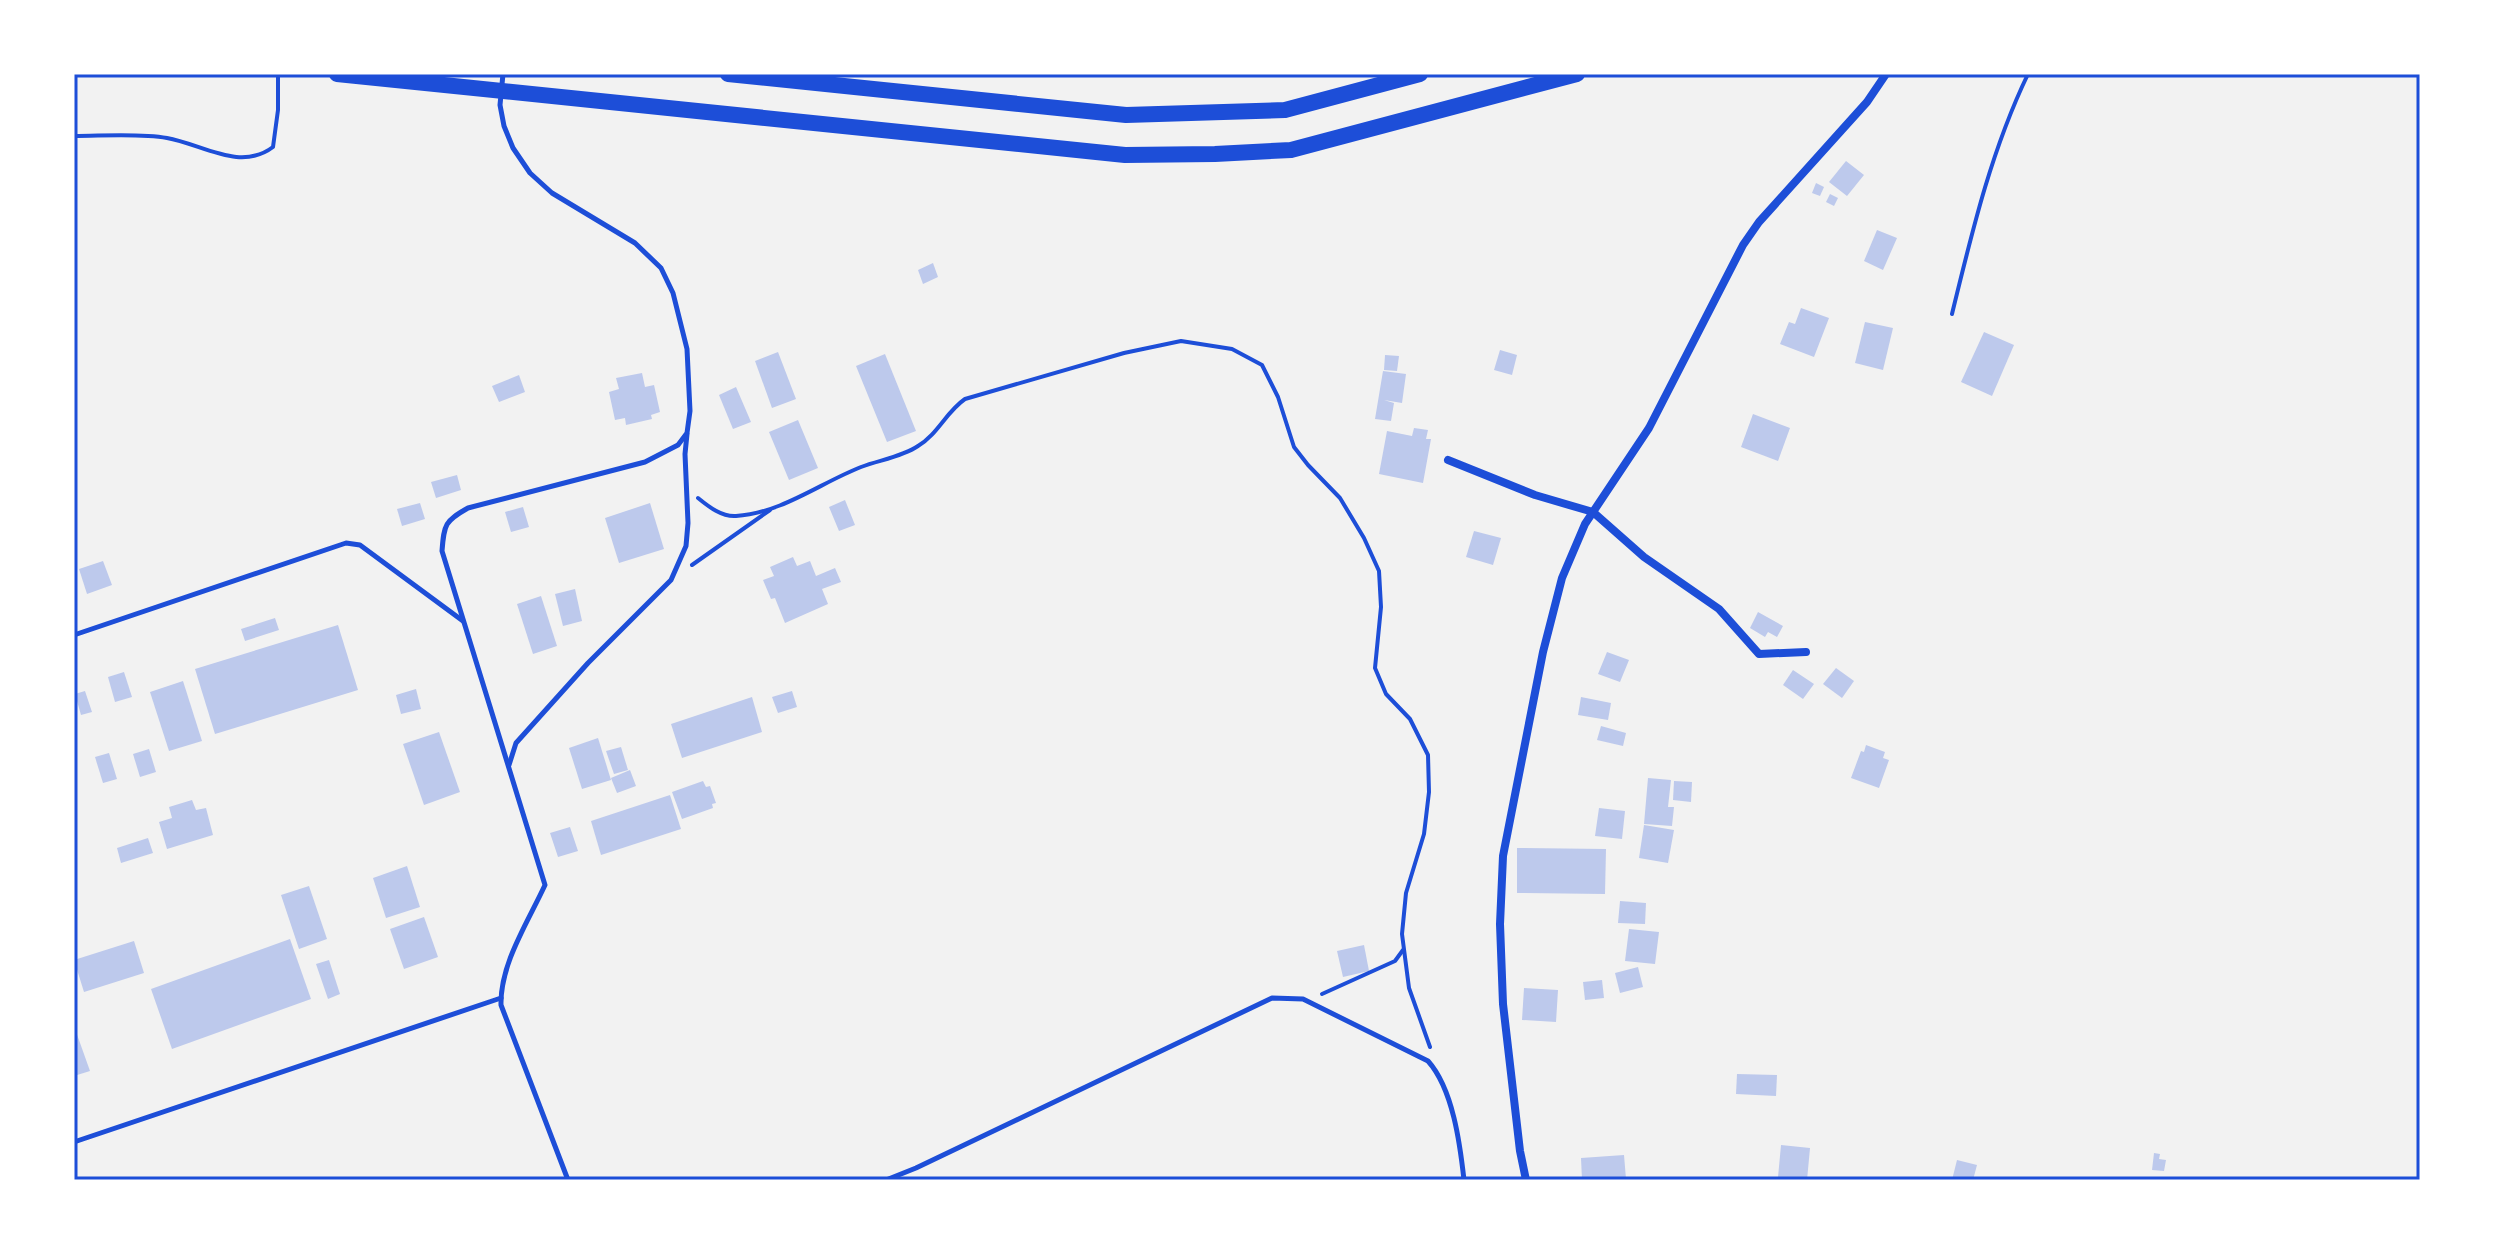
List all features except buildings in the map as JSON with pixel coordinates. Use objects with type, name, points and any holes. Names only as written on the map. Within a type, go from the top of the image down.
[{"type":"main road","points":[[337,74],[502,82],[1125,155],[1291,150],[1577,74]]},
{"type":"main road","points":[[728,74],[1126,115],[1285,110],[1420,74]]},
{"type":"street","points":[[1524,1180],[1503,1004],[1500,924],[1503,856],[1543,652],[1562,578],[1585,524],[1649,428],[1743,245],[1766,214],[1867,102],[1886,74]]},
{"type":"street","points":[[1448,460],[1535,495],[1593,512],[1644,557],[1719,609],[1759,654],[1806,652]]},
{"type":"lane","points":[[502,82],[500,105],[504,126],[513,148],[530,173],[552,193],[635,243],[661,268],[673,293],[687,349],[690,411],[685,481],[686,546],[671,580],[588,663],[516,743],[509,767]]},
{"type":"lane","points":[[568,1180],[501,1005],[501,988],[512,958],[545,885],[442,551],[443,533],[449,519],[468,508],[645,462],[678,445],[687,433]]},
{"type":"lane","points":[[74,635],[346,543],[360,545],[464,622]]},
{"type":"lane","points":[[74,1142],[501,998]]},
{"type":"lane","points":[[886,1180],[1272,998],[1307,1000],[1428,1061],[1439,1074],[1459,1140],[1464,1180]]},
{"type":"path","points":[[74,136],[167,138],[226,156],[260,156],[273,147],[278,110],[278,74]]},
{"type":"path","points":[[1952,314],[1980,201],[2010,112],[2028,74]]},
{"type":"path","points":[[671,580],[772,509],[858,468],[916,448],[932,437],[952,408],[965,399],[1124,353],[1181,341],[1232,349],[1262,365],[1278,397],[1294,447],[1340,498],[1379,571],[1381,607],[1375,668],[1386,694],[1410,719],[1428,755],[1429,792],[1424,834],[1406,893],[1402,934],[1409,988],[1439,1074]]},
{"type":"path","points":[[685,481],[699,500],[720,513],[734,516],[772,509]]},
{"type":"path","points":[[1307,1000],[1395,961],[1403,950]]}]
